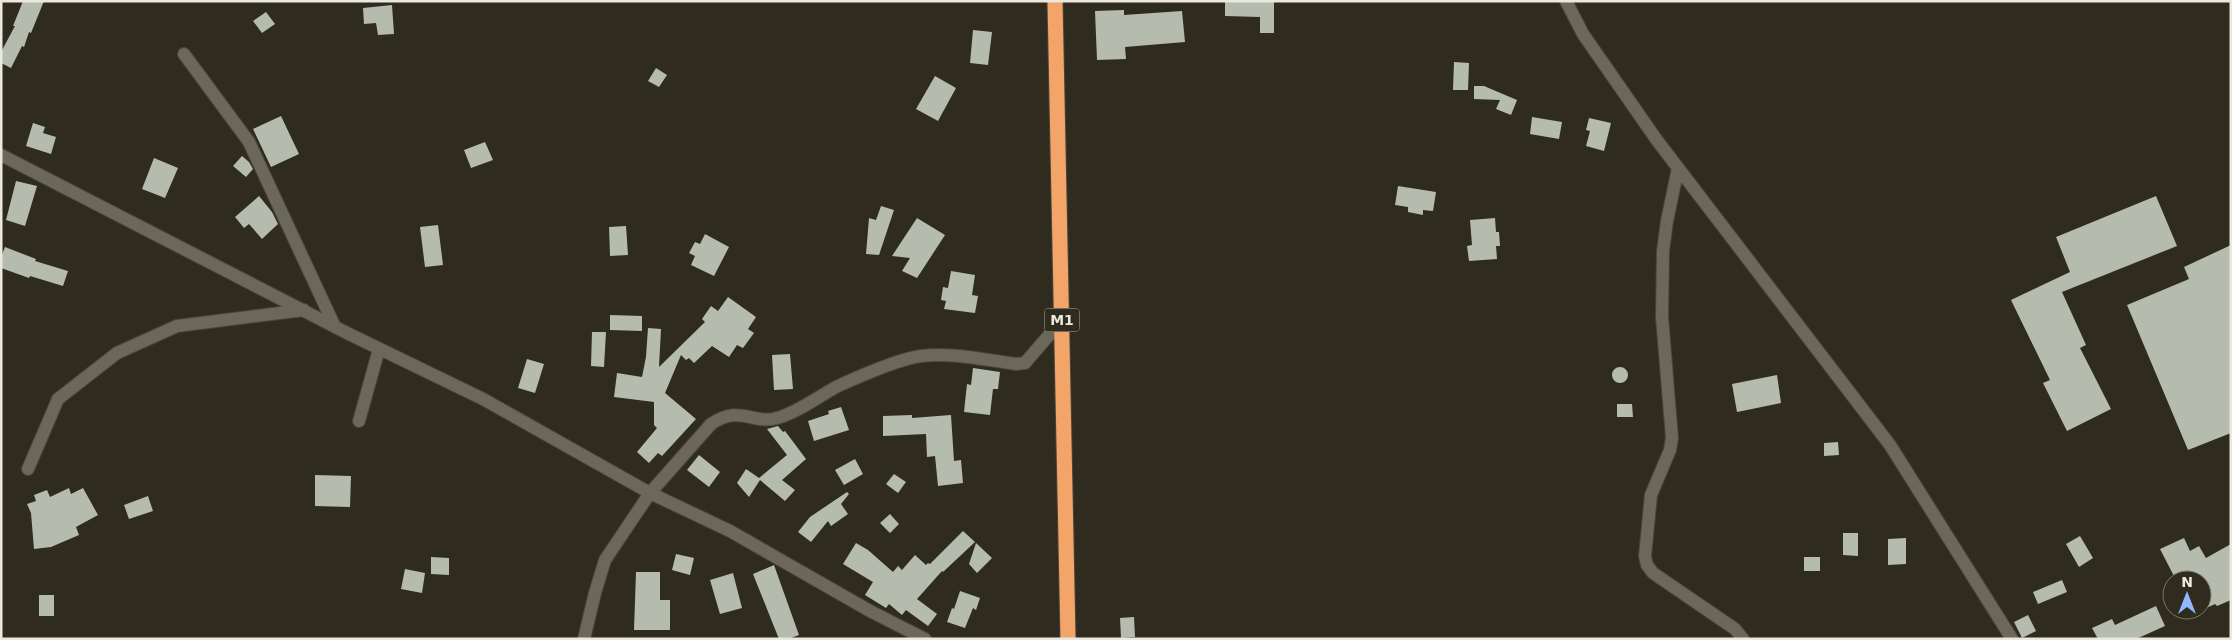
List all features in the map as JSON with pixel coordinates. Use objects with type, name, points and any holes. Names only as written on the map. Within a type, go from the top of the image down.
[{"type":"highway","name":"M1","points":[[1055,1],[1068,639]]},
{"type":"street","points":[[1566,1],[1583,34],[1678,168],[1890,445],[2012,639]]},
{"type":"street","points":[[184,54],[249,142],[335,327]]},
{"type":"street","points":[[1,154],[335,327],[483,399],[650,494],[730,532],[870,612],[925,639]]},
{"type":"street","points":[[1678,168],[1662,251],[1662,317],[1672,438],[1670,450],[1651,495],[1645,556],[1647,564],[1653,573],[1735,629],[1742,639]]},
{"type":"street","points":[[28,469],[58,399],[117,354],[177,326],[304,310]]},
{"type":"street","points":[[584,639],[605,560],[650,494],[711,424],[722,416],[736,414],[777,418],[839,386],[920,356],[941,355],[1016,364],[1025,363],[1062,320]]},
{"type":"street","points":[[359,421],[379,349]]},
{"type":"building","points":[[23,1],[44,1],[31,33],[29,32],[24,47],[22,46],[11,68],[1,63],[1,52],[15,26],[13,26]]},
{"type":"building","points":[[1225,1],[1274,1],[1274,33],[1260,33],[1260,17],[1225,16]]},
{"type":"building","points":[[392,5],[394,34],[378,35],[376,23],[364,24],[363,8]]},
{"type":"building","points":[[1124,10],[1124,15],[1182,11],[1185,42],[1125,47],[1126,59],[1097,60],[1095,11]]},
{"type":"building","points":[[266,12],[275,24],[262,33],[253,21]]},
{"type":"building","points":[[973,30],[992,32],[988,65],[970,63]]},
{"type":"building","points":[[1454,62],[1469,63],[1468,90],[1453,90]]},
{"type":"building","points":[[656,68],[667,75],[659,87],[648,81]]},
{"type":"building","points":[[935,76],[956,88],[938,121],[916,109]]},
{"type":"building","points":[[1474,86],[1484,86],[1517,100],[1511,115],[1496,109],[1500,100],[1474,99]]},
{"type":"building","points":[[281,116],[299,154],[271,167],[253,129]]},
{"type":"building","points":[[1532,117],[1562,122],[1559,139],[1530,134]]},
{"type":"building","points":[[1589,118],[1611,123],[1604,151],[1586,146],[1590,131],[1586,130]]},
{"type":"building","points":[[33,123],[45,127],[43,133],[56,137],[51,154],[26,146]]},
{"type":"building","points":[[485,142],[493,160],[471,168],[464,150]]},
{"type":"building","points":[[242,156],[253,169],[246,177],[233,166]]},
{"type":"building","points":[[154,158],[178,168],[165,198],[142,189]]},
{"type":"building","points":[[16,181],[37,186],[25,226],[6,220]]},
{"type":"building","points":[[1398,186],[1436,192],[1433,211],[1423,210],[1423,215],[1408,212],[1408,207],[1395,205]]},
{"type":"building","points":[[259,196],[272,212],[278,224],[262,239],[249,224],[244,228],[235,217]]},
{"type":"building","points":[[2156,196],[2177,246],[2062,292],[2086,345],[2080,348],[2111,409],[2067,431],[2043,383],[2050,380],[2011,300],[2070,272],[2056,237]]},
{"type":"building","points":[[881,206],[894,210],[879,255],[866,254],[869,218],[876,220]]},
{"type":"building","points":[[917,218],[945,235],[917,278],[902,271],[910,258],[892,256]]},
{"type":"building","points":[[1495,218],[1500,246],[1496,246],[1497,259],[1469,261],[1467,246],[1472,245],[1470,220]]},
{"type":"building","points":[[438,225],[443,265],[425,267],[420,227]]},
{"type":"building","points":[[626,226],[628,255],[610,256],[609,227]]},
{"type":"building","points":[[705,234],[729,247],[714,276],[691,265],[695,256],[689,253],[695,242],[700,244]]},
{"type":"building","points":[[2231,245],[2231,433],[2188,450],[2127,305],[2189,279],[2184,267]]},
{"type":"building","points":[[5,247],[36,259],[35,261],[68,271],[63,286],[30,276],[29,278],[1,268],[1,257]]},
{"type":"building","points":[[951,271],[975,275],[972,295],[978,296],[975,313],[944,309],[946,301],[941,300],[943,287],[948,288]]},
{"type":"building","points":[[728,297],[756,317],[748,329],[754,333],[743,348],[737,345],[729,357],[712,346],[694,363],[689,358],[686,360],[681,355],[665,393],[696,419],[662,456],[658,453],[649,463],[637,452],[657,428],[654,425],[654,402],[614,397],[617,373],[642,377],[646,357],[648,328],[661,329],[659,367],[705,322],[702,319],[711,306],[718,311]]},
{"type":"building","points":[[610,315],[642,316],[642,331],[610,330]]},
{"type":"building","points":[[592,332],[606,332],[604,367],[591,366]]},
{"type":"building","points":[[790,354],[793,389],[774,390],[772,355]]},
{"type":"building","points":[[527,359],[544,364],[535,393],[518,388]]},
{"type":"building","points":[[1620,367],[1628,375],[1620,383],[1612,375]]},
{"type":"building","points":[[973,368],[1000,372],[998,389],[993,389],[990,415],[964,412],[967,384],[971,385]]},
{"type":"building","points":[[1777,375],[1781,403],[1737,412],[1732,384]]},
{"type":"building","points":[[1617,404],[1632,404],[1633,417],[1617,417]]},
{"type":"building","points":[[841,407],[849,430],[814,441],[808,421],[829,414],[828,411]]},
{"type":"building","points":[[912,415],[912,418],[951,415],[954,461],[961,460],[963,483],[938,486],[935,456],[927,457],[926,434],[883,436],[883,416]]},
{"type":"building","points":[[778,426],[783,432],[785,431],[806,459],[782,480],[795,490],[785,501],[760,480],[749,497],[737,483],[746,469],[759,478],[787,455],[767,429]]},
{"type":"building","points":[[1838,442],[1839,455],[1824,456],[1824,443]]},
{"type":"building","points":[[699,455],[720,472],[709,487],[687,470]]},
{"type":"building","points":[[855,459],[863,474],[844,485],[835,470]]},
{"type":"building","points":[[894,474],[906,482],[898,493],[886,484]]},
{"type":"building","points":[[315,475],[351,476],[350,507],[315,506]]},
{"type":"building","points":[[69,488],[71,494],[83,488],[98,515],[76,527],[79,535],[51,547],[34,549],[31,513],[27,504],[36,501],[34,495],[47,490],[50,497]]},
{"type":"building","points":[[847,492],[849,494],[841,504],[848,514],[831,526],[828,521],[811,542],[798,532],[810,517]]},
{"type":"building","points":[[148,496],[153,511],[129,519],[124,505]]},
{"type":"building","points":[[890,514],[899,524],[890,533],[880,523]]},
{"type":"building","points":[[963,531],[975,542],[942,571],[917,599],[937,614],[928,626],[906,610],[902,615],[889,604],[886,608],[865,595],[873,582],[843,564],[856,543],[868,550],[893,572],[898,566],[902,570],[915,555],[926,565],[930,564]]},
{"type":"building","points":[[1843,533],[1858,533],[1858,556],[1843,555]]},
{"type":"building","points":[[2080,536],[2093,558],[2079,567],[2066,544]]},
{"type":"building","points":[[1906,538],[1906,564],[1888,565],[1888,539]]},
{"type":"building","points":[[2184,538],[2190,551],[2199,546],[2206,558],[2231,544],[2231,600],[2217,606],[2215,604],[2212,605],[2212,570],[2171,570],[2160,549]]},
{"type":"building","points":[[976,543],[992,558],[977,573],[969,564]]},
{"type":"building","points":[[676,554],[694,558],[690,575],[672,570]]},
{"type":"building","points":[[431,557],[449,558],[449,575],[431,574]]},
{"type":"building","points":[[1804,557],[1820,557],[1820,571],[1804,571]]},
{"type":"building","points":[[774,565],[799,635],[788,639],[779,639],[753,574]]},
{"type":"building","points":[[405,569],[425,573],[422,593],[401,589]]},
{"type":"building","points":[[636,572],[660,572],[660,600],[670,600],[670,630],[634,630]]},
{"type":"building","points":[[733,573],[742,608],[720,614],[710,580]]},
{"type":"building","points":[[2062,580],[2067,592],[2038,604],[2033,592]]},
{"type":"building","points":[[960,591],[980,598],[976,610],[973,608],[965,628],[947,622]]},
{"type":"building","points":[[39,595],[54,595],[54,616],[39,616]]},
{"type":"building","points":[[2156,606],[2165,626],[2136,639],[2098,639],[2092,628],[2112,619],[2115,625]]},
{"type":"building","points":[[2028,615],[2036,631],[2022,638],[2014,622]]},
{"type":"building","points":[[1134,617],[1135,637],[1121,638],[1120,618]]}]
